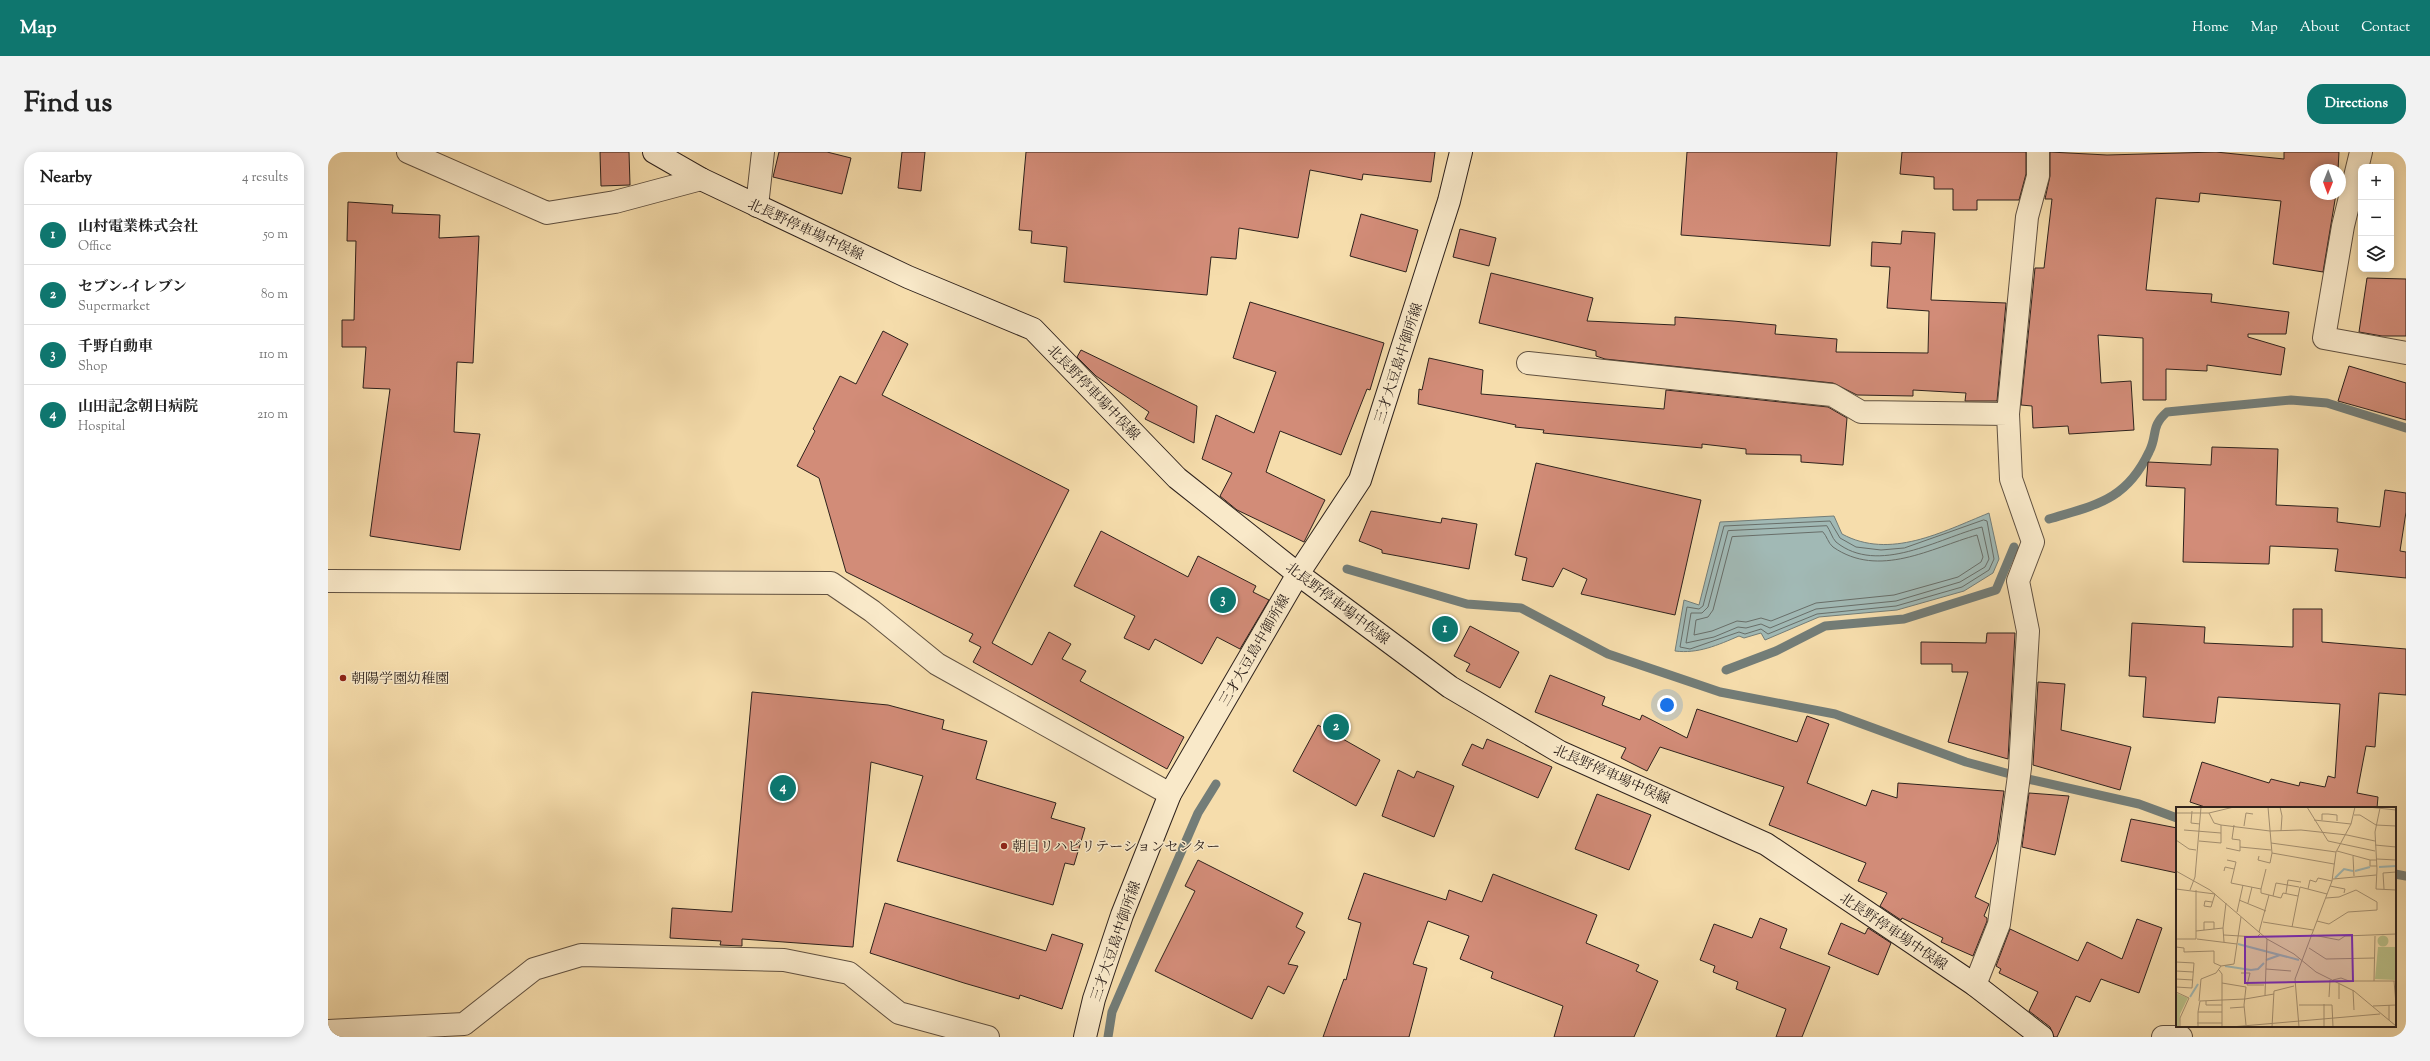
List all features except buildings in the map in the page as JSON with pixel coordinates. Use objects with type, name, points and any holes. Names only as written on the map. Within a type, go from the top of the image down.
[{"type":"street","points":[[408,152],[547,213],[615,202],[701,179]]},
{"type":"street","name":"北長野停車場中俣線","points":[[654,152],[701,179],[908,278],[1033,329],[1177,478],[1298,574],[1450,687],[1560,752],[1766,844],[1975,985],[2042,1037]]},
{"type":"street","points":[[757,206],[763,152]]},
{"type":"street","name":"三才大豆島中御所線","points":[[1085,1037],[1094,999],[1122,915],[1170,794],[1298,574],[1360,480],[1449,201],[1461,152]]},
{"type":"street","points":[[1975,985],[1999,924],[2019,777],[2028,632],[2018,581],[2033,542],[2011,479],[2008,414],[2027,217],[2038,176],[2038,152]]},
{"type":"street","points":[[2361,152],[2343,226],[2324,338],[2406,353]]},
{"type":"street","points":[[1528,363],[1832,396],[1861,412],[2008,414]]},
{"type":"street","points":[[328,581],[831,583],[872,611],[937,664],[1170,794]]},
{"type":"street","points":[[328,1030],[464,1024],[534,969],[581,955],[784,960],[849,973],[899,1013],[988,1037]]},
{"type":"street","points":[[2163,1037],[2181,1037]]},
{"type":"water","points":[[1989,513],[1999,559],[1993,573],[1964,591],[1897,610],[1819,617],[1765,640],[1761,633],[1744,638],[1739,636],[1700,650],[1683,652],[1675,651],[1684,600],[1699,605],[1720,522],[1834,516],[1842,534],[1860,541],[1879,544],[1897,544],[1934,535]]},
{"type":"waterway","points":[[2049,519],[2095,505],[2108,499],[2119,491],[2130,481],[2140,468],[2152,446],[2158,422],[2167,412],[2291,400],[2327,403],[2406,428]]},
{"type":"waterway","points":[[1726,670],[1776,651],[1825,626],[1904,619],[1996,590],[2014,547]]},
{"type":"waterway","points":[[1347,569],[1467,604],[1521,608],[1608,654],[1720,692],[1835,714],[1966,762],[2028,779],[2139,804],[2176,818]]},
{"type":"waterway","points":[[1108,1037],[1112,1012],[1198,813],[1216,784]]},
{"type":"waterway","points":[[2396,874],[2406,876]]},
{"type":"place","name":"千野自動車","points":[[1223,600]]},
{"type":"place","name":"山村電業株式会社","points":[[1445,629]]},
{"type":"place","name":"朝陽学園幼稚園","points":[[343,678]]},
{"type":"place","name":"セブン-イレブン","points":[[1336,727]]},
{"type":"place","name":"山田記念朝日病院","points":[[783,788]]},
{"type":"place","name":"朝日リハビリテーションセンター","points":[[1004,846]]}]
